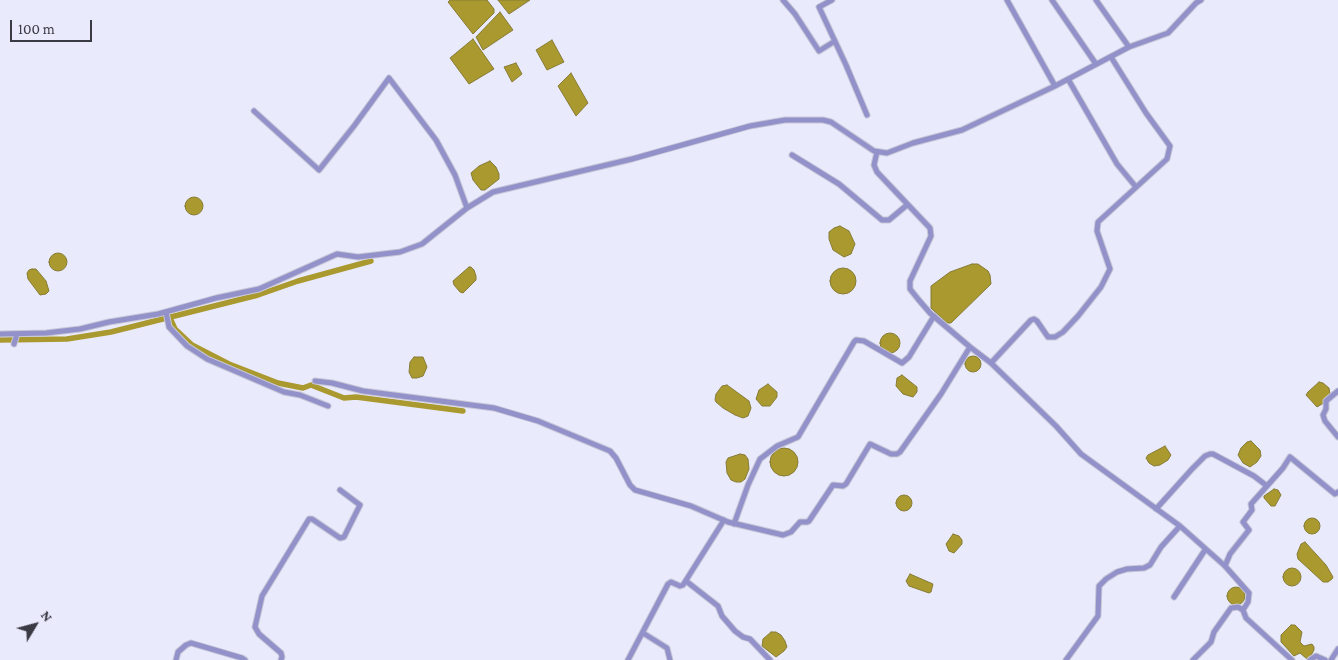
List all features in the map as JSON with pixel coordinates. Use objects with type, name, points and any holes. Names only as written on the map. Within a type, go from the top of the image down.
[{"type":"street","points":[[783,0],[795,14],[819,51],[835,41]]},
{"type":"street","points":[[832,0],[819,8],[867,115]]},
{"type":"street","points":[[1052,0],[1096,64]]},
{"type":"street","points":[[1096,0],[1128,47]]},
{"type":"street","points":[[0,334],[80,329],[166,312],[216,298],[259,289],[337,254],[358,257],[400,252],[422,244],[467,208],[493,192],[632,159],[750,126],[785,120],[814,119],[831,122],[876,154],[887,153],[962,130],[1055,86],[1128,47],[1168,33],[1201,0]]},
{"type":"street","points":[[1009,1],[1055,86]]},
{"type":"street","points":[[991,363],[1031,320],[1037,321],[1048,337],[1055,337],[1078,316],[1101,287],[1110,269],[1097,231],[1098,222],[1167,159],[1170,146],[1146,113],[1111,57]]},
{"type":"street","points":[[254,111],[319,170],[389,78],[436,140],[455,175],[467,208]]},
{"type":"street","points":[[1068,79],[1117,164],[1136,187]]},
{"type":"street","points":[[876,154],[874,165],[887,184],[925,221],[931,232],[911,277],[909,286],[918,299],[934,316],[991,363],[1056,426],[1081,454],[1180,526],[1225,566],[1249,593],[1248,602],[1244,610]]},
{"type":"street","points":[[792,155],[839,184],[882,220],[889,220],[907,205]]},
{"type":"street","points":[[166,312],[168,327],[188,346],[207,359],[284,392],[300,395],[328,406]]},
{"type":"street","points":[[734,524],[760,459],[777,446],[798,437],[854,342],[856,340],[864,341],[902,363],[909,357],[934,316]]},
{"type":"street","points":[[14,344],[18,334]]},
{"type":"street","points":[[315,381],[332,383],[363,392],[494,408],[538,421],[610,451],[616,458],[630,485],[636,490],[691,506],[734,524],[783,535],[791,532],[800,522],[808,521],[833,484],[844,485],[851,479],[870,444],[891,454],[900,452],[941,394],[970,347]]},
{"type":"street","points":[[1338,391],[1326,401],[1326,409],[1323,415],[1338,438]]},
{"type":"street","points":[[1156,509],[1192,469],[1205,456],[1210,454],[1254,476],[1267,486]]},
{"type":"street","points":[[1225,566],[1230,554],[1248,530],[1243,522],[1252,510],[1251,504],[1291,457],[1335,494],[1338,492]]},
{"type":"street","points":[[281,660],[281,653],[259,634],[255,627],[262,596],[309,520],[312,519],[340,538],[344,537],[360,505],[340,490]]},
{"type":"street","points":[[628,660],[668,584],[671,582],[680,586],[686,581],[724,520]]},
{"type":"street","points":[[1066,660],[1098,616],[1099,586],[1117,572],[1127,569],[1144,568],[1150,565],[1161,547],[1180,526]]},
{"type":"street","points":[[1174,597],[1205,550]]},
{"type":"street","points":[[686,581],[718,606],[722,616],[736,631],[743,637],[750,639],[770,660]]},
{"type":"street","points":[[1193,660],[1211,642],[1214,632],[1231,608],[1238,607],[1244,610],[1249,622],[1292,660]]},
{"type":"street","points":[[643,633],[667,648],[670,660]]},
{"type":"street","points":[[176,660],[178,652],[186,645],[191,644],[245,660]]},
{"type":"street","points":[[1330,660],[1338,649]]},
{"type":"street","points":[[1310,660],[1317,656],[1325,660]]},
{"type":"shaded area","points":[[450,0],[487,0],[494,9],[494,13],[473,34],[448,2]]},
{"type":"shaded area","points":[[498,0],[530,0],[509,14]]},
{"type":"shaded area","points":[[500,12],[513,30],[483,50],[476,37]]},
{"type":"shaded area","points":[[473,39],[494,69],[469,84],[450,58]]},
{"type":"shaded area","points":[[552,40],[564,62],[547,70],[536,50]]},
{"type":"shaded area","points":[[516,63],[522,74],[512,82],[504,67]]},
{"type":"shaded area","points":[[571,73],[588,103],[576,116],[558,86]]},
{"type":"shaded area","points":[[490,161],[496,167],[499,179],[485,190],[481,190],[473,180],[471,173],[479,166]]},
{"type":"shaded area","points":[[194,197],[200,200],[203,206],[200,212],[194,215],[188,212],[185,206],[188,200]]},
{"type":"shaded area","points":[[840,226],[849,231],[855,244],[851,254],[844,257],[833,250],[829,239],[829,232]]},
{"type":"shaded area","points":[[58,253],[64,256],[67,262],[64,268],[58,271],[52,268],[49,262],[52,256]]},
{"type":"shaded area","points":[[972,264],[978,264],[988,271],[991,284],[951,323],[947,323],[931,308],[931,286],[950,272]]},
{"type":"shaded area","points":[[469,267],[474,270],[476,280],[463,293],[454,285],[453,281]]},
{"type":"shaded area","points":[[843,268],[853,271],[856,281],[853,291],[843,294],[833,291],[830,281],[833,271]]},
{"type":"shaded area","points":[[32,269],[36,269],[46,281],[49,291],[46,294],[40,295],[28,279],[27,273]]},
{"type":"shaded area","points":[[890,333],[897,336],[900,343],[897,350],[890,353],[883,350],[880,343],[883,336]]},
{"type":"shaded area","points":[[970,356],[976,356],[981,361],[979,370],[970,372],[965,367],[965,361]]},
{"type":"shaded area","points":[[414,357],[423,357],[427,367],[423,376],[417,378],[412,378],[409,372],[410,362]]},
{"type":"shaded area","points":[[902,375],[917,387],[917,392],[913,397],[903,394],[896,386],[897,378]]},
{"type":"shaded area","points":[[1319,382],[1329,388],[1330,394],[1317,407],[1306,395]]},
{"type":"shaded area","points":[[768,384],[777,392],[777,397],[770,406],[762,406],[756,399],[759,390]]},
{"type":"shaded area","points":[[727,385],[749,401],[751,408],[748,416],[743,418],[735,415],[716,402],[716,394],[722,386]]},
{"type":"shaded area","points":[[1251,441],[1260,450],[1261,456],[1250,467],[1243,463],[1238,455],[1241,448]]},
{"type":"shaded area","points":[[1165,446],[1171,455],[1168,460],[1154,466],[1149,463],[1146,458],[1148,455]]},
{"type":"shaded area","points":[[784,448],[794,452],[798,462],[794,472],[784,476],[774,472],[770,462],[774,452]]},
{"type":"shaded area","points":[[740,454],[745,455],[748,459],[749,469],[745,479],[741,482],[736,482],[731,480],[727,473],[726,462],[728,458]]},
{"type":"shaded area","points":[[1274,489],[1278,490],[1281,495],[1275,506],[1271,506],[1264,496]]},
{"type":"shaded area","points":[[904,495],[912,503],[904,511],[896,503]]},
{"type":"shaded area","points":[[1309,518],[1315,518],[1320,523],[1318,532],[1309,534],[1304,529],[1304,523]]},
{"type":"shaded area","points":[[953,534],[959,536],[962,540],[962,544],[954,553],[949,551],[946,544]]},
{"type":"shaded area","points":[[1305,542],[1326,565],[1333,577],[1328,582],[1323,582],[1298,559],[1297,554],[1301,544]]},
{"type":"shaded area","points":[[1292,568],[1298,571],[1301,577],[1298,583],[1292,586],[1286,583],[1283,577],[1286,571]]},
{"type":"shaded area","points":[[910,574],[933,584],[931,592],[909,586],[906,581]]},
{"type":"shaded area","points":[[1232,587],[1240,587],[1245,592],[1243,603],[1232,605],[1227,600],[1227,592]]},
{"type":"shaded area","points":[[1291,625],[1295,625],[1302,632],[1300,642],[1304,646],[1312,644],[1314,647],[1309,659],[1300,653],[1294,656],[1281,642],[1281,635]]},
{"type":"shaded area","points":[[771,632],[781,635],[787,647],[776,657],[762,646],[763,639]]},
{"type":"waterway","points":[[0,340],[67,339],[111,332],[258,295],[298,281],[371,261]]},
{"type":"waterway","points":[[170,318],[175,329],[192,345],[229,364],[278,383],[303,388],[311,385],[344,398],[356,397],[463,411]]}]
